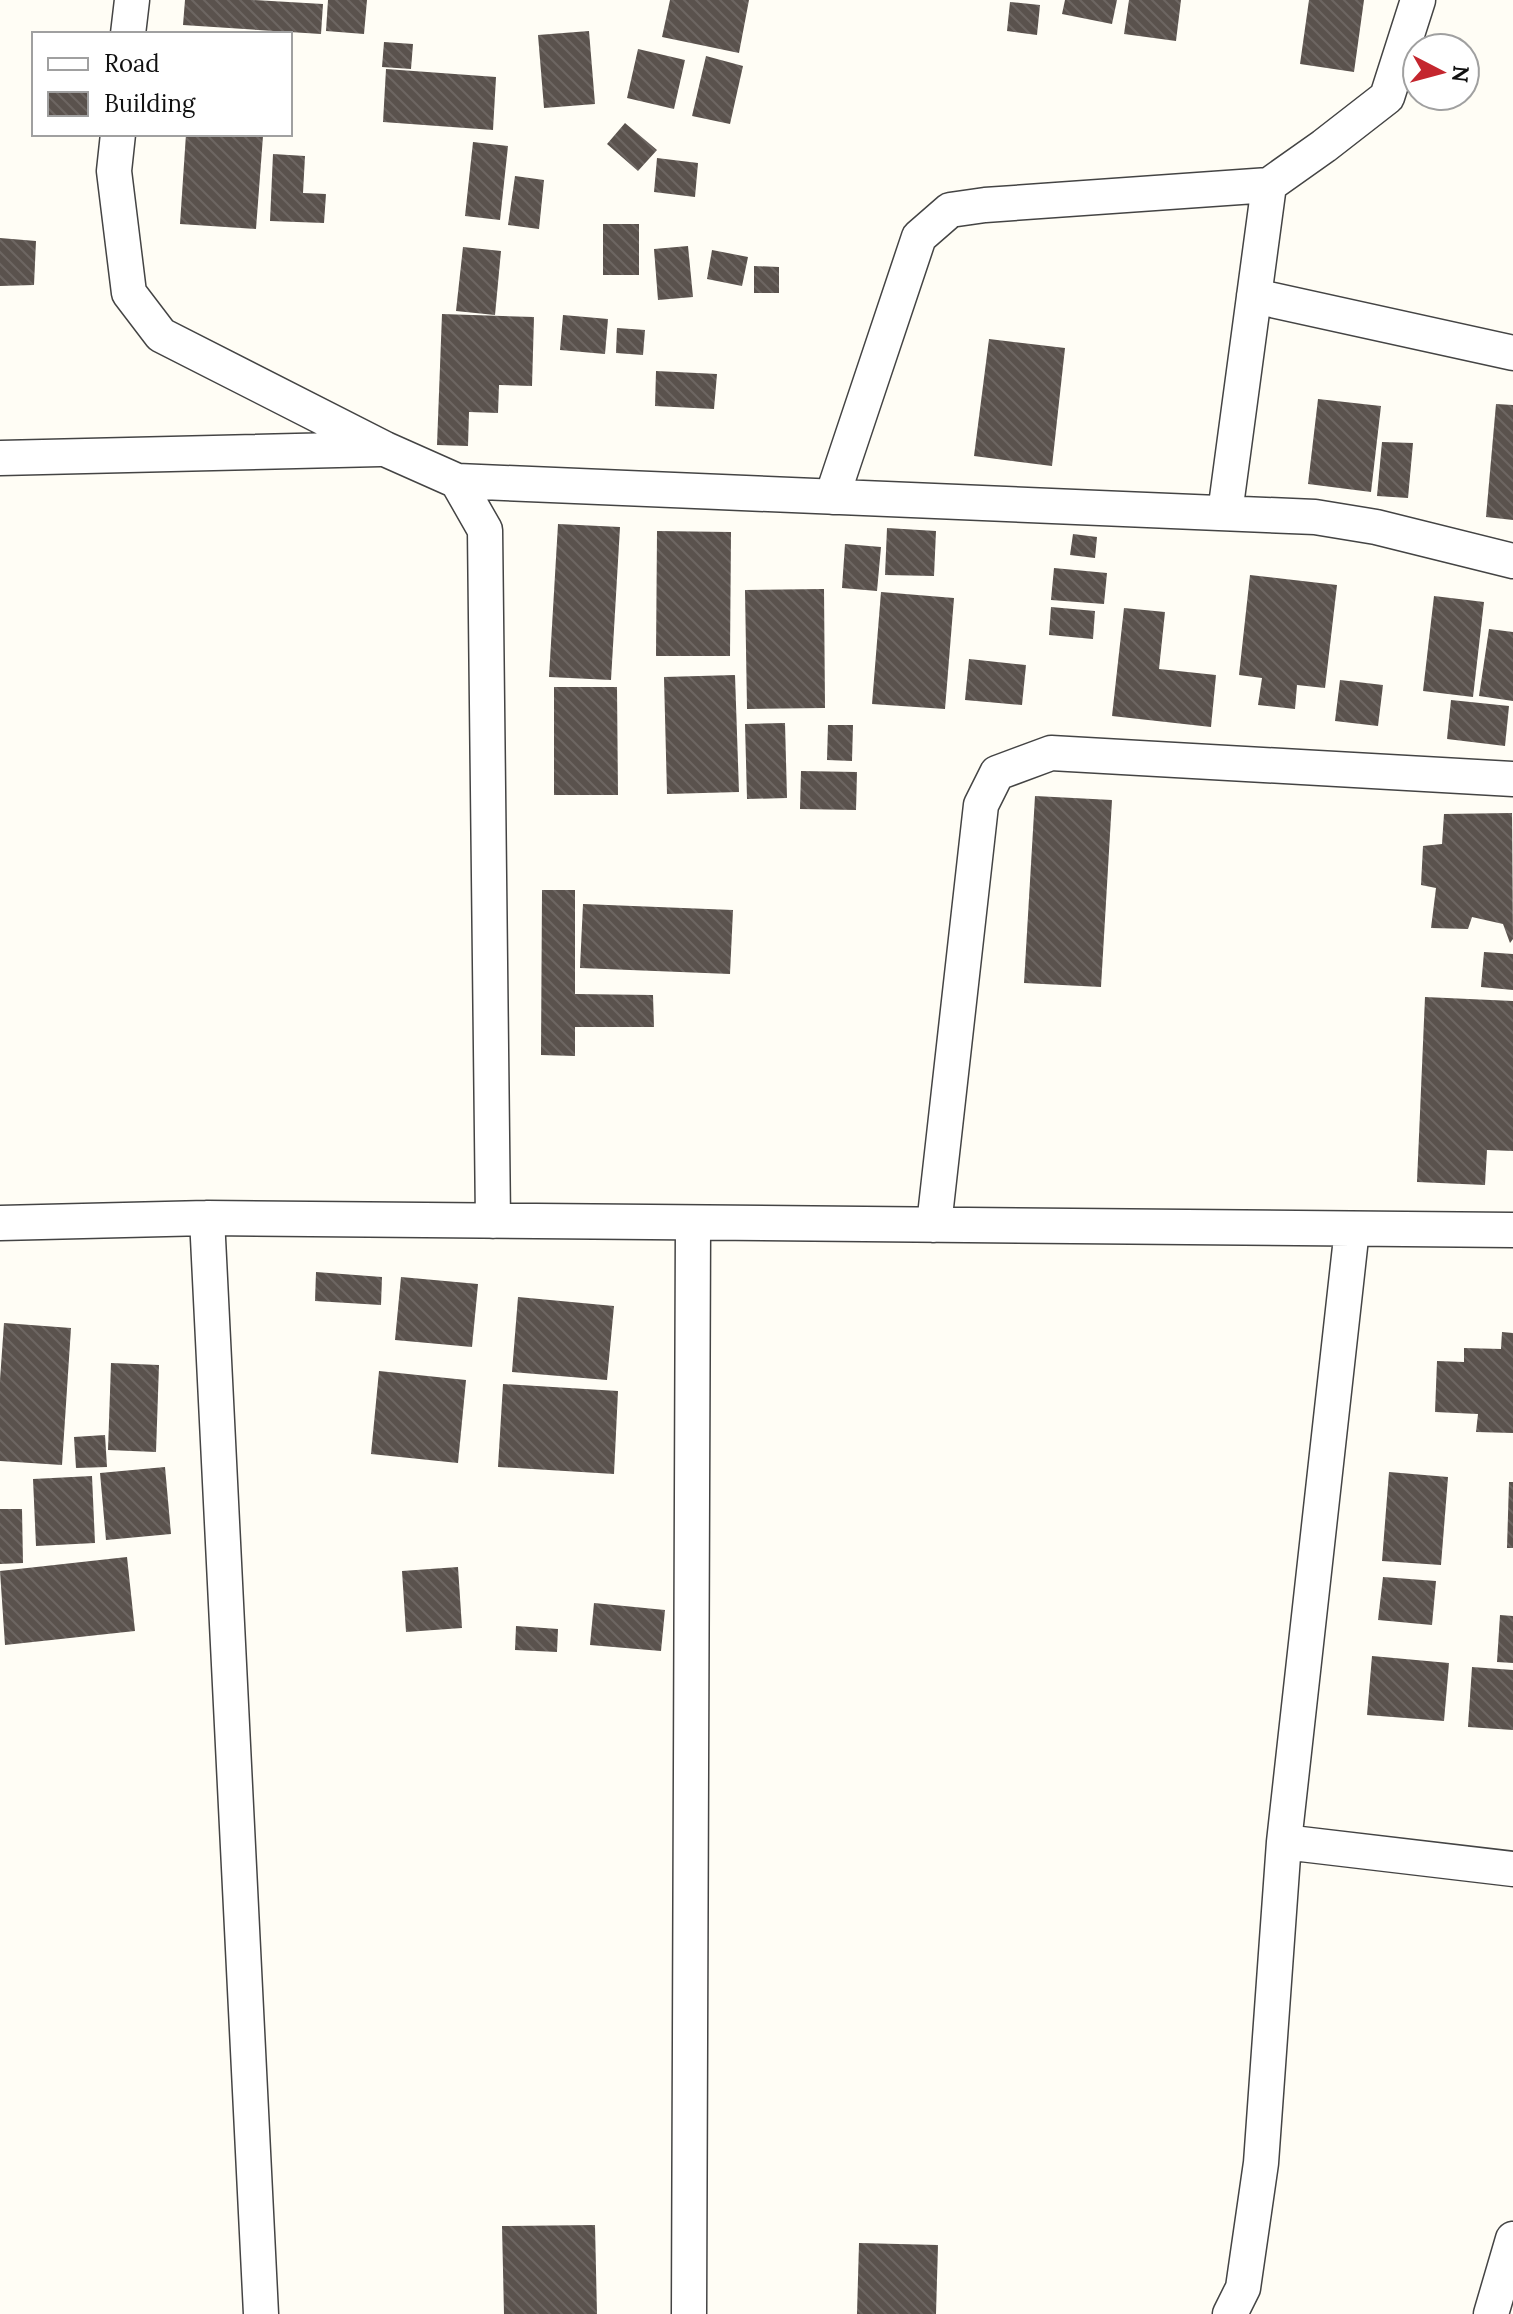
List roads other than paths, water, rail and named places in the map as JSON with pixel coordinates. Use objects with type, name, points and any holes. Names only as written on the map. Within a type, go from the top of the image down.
[{"type":"street","points":[[128,32],[132,0]]},
{"type":"street","points":[[832,497],[919,237],[950,210],[1269,185],[1387,97],[1418,0]]},
{"type":"street","points":[[118,136],[114,171],[129,293],[161,335],[385,449],[457,481],[1315,517],[1513,561]]},
{"type":"street","points":[[1225,513],[1269,185]]},
{"type":"street","points":[[1254,296],[1513,353]]},
{"type":"street","points":[[0,458],[385,449]]},
{"type":"street","points":[[457,481],[485,530],[493,1221]]},
{"type":"street","points":[[934,1225],[981,805],[997,773],[1051,753],[1513,779]]},
{"type":"street","points":[[207,1218],[261,2314]]},
{"type":"street","points":[[0,1223],[207,1218],[1513,1230]]},
{"type":"street","points":[[689,2314],[693,1223]]},
{"type":"street","points":[[1230,2314],[1243,2288],[1261,2163],[1284,1842],[1352,1229]]},
{"type":"street","points":[[1284,1842],[1513,1869]]},
{"type":"street","points":[[1491,2314],[1513,2239]]}]
